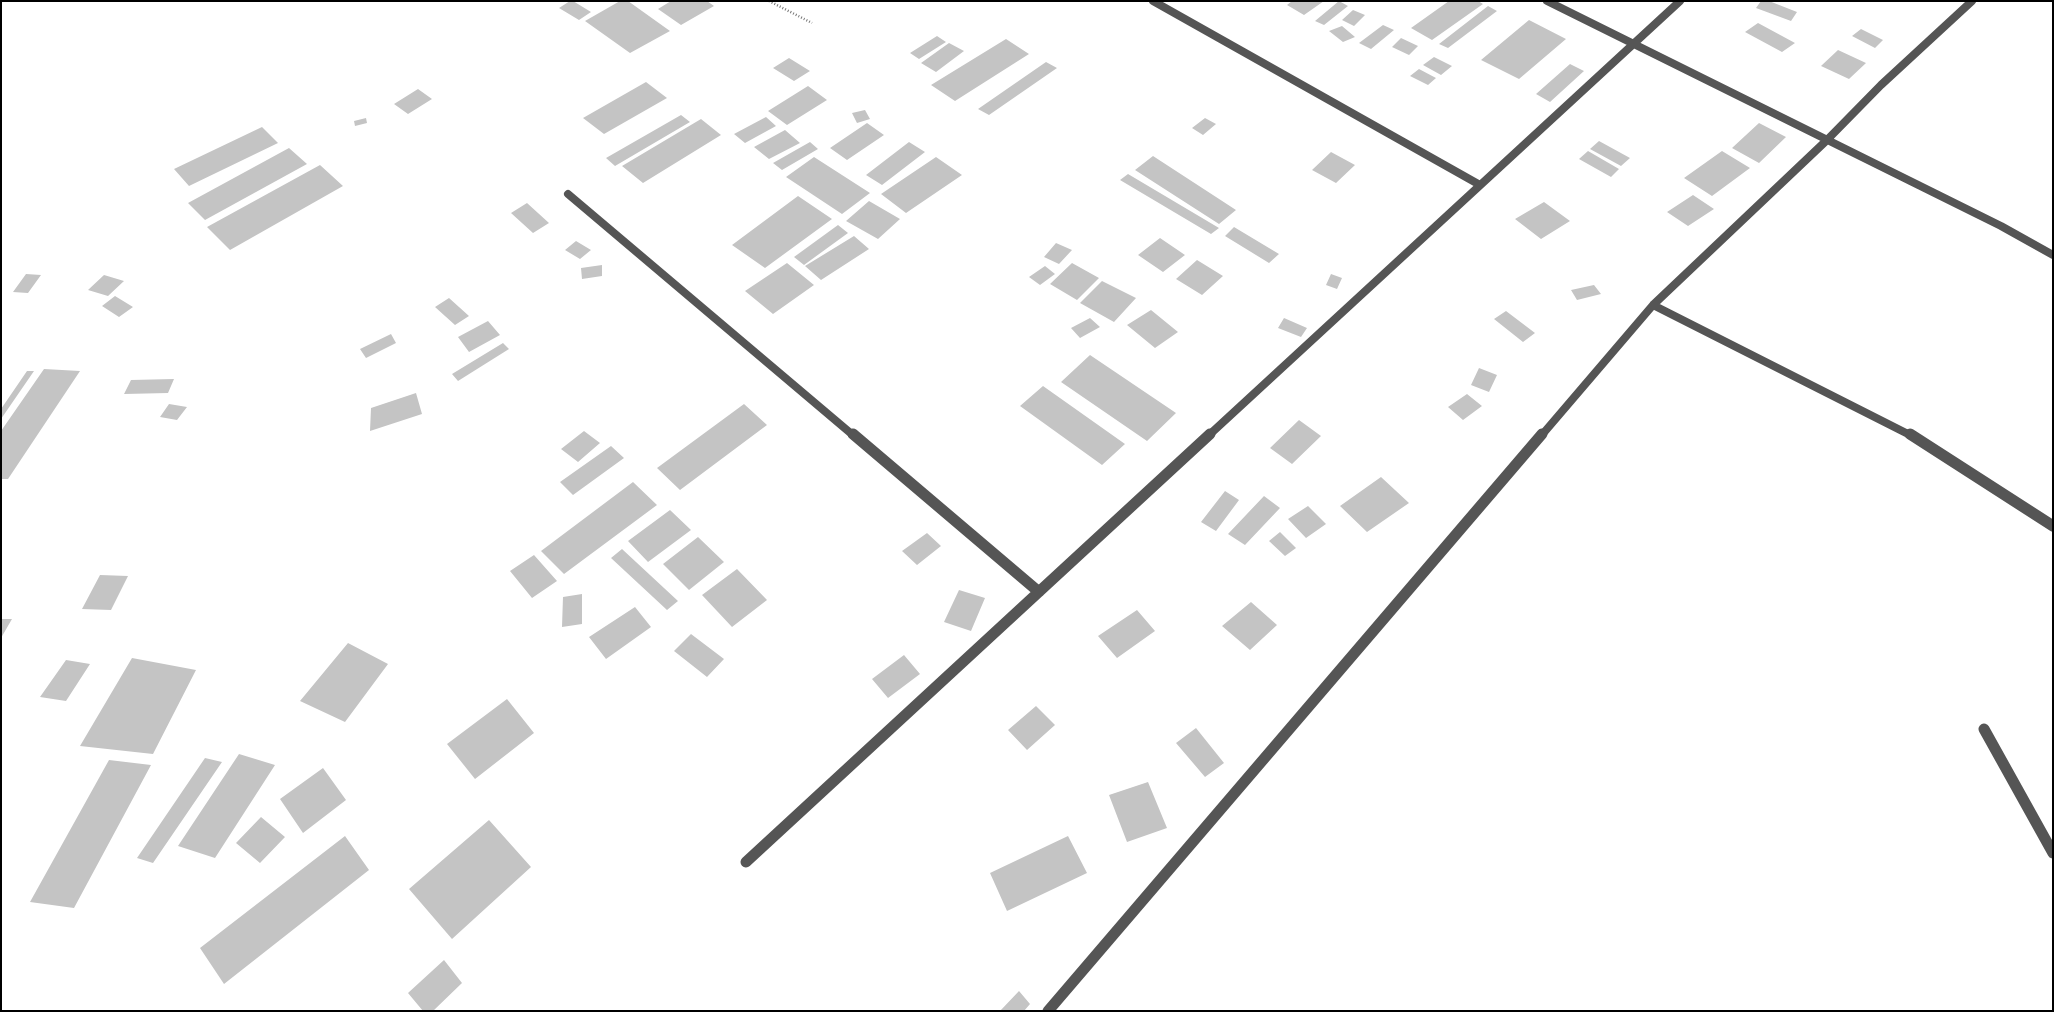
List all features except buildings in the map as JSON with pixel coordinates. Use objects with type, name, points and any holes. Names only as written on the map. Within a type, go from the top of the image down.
[{"type":"street","points":[[1153,1],[1480,185]]},
{"type":"street","points":[[1547,1],[2001,226],[2053,255]]},
{"type":"street","points":[[746,862],[1680,1]]},
{"type":"street","points":[[1048,1011],[1653,305],[1827,140],[1881,85],[1972,1]]},
{"type":"street","points":[[568,194],[1038,592]]},
{"type":"street","points":[[1653,305],[1902,429],[2053,526]]},
{"type":"street","points":[[1984,729],[2053,853]]},
{"type":"path","points":[[769,1],[812,23]]}]
